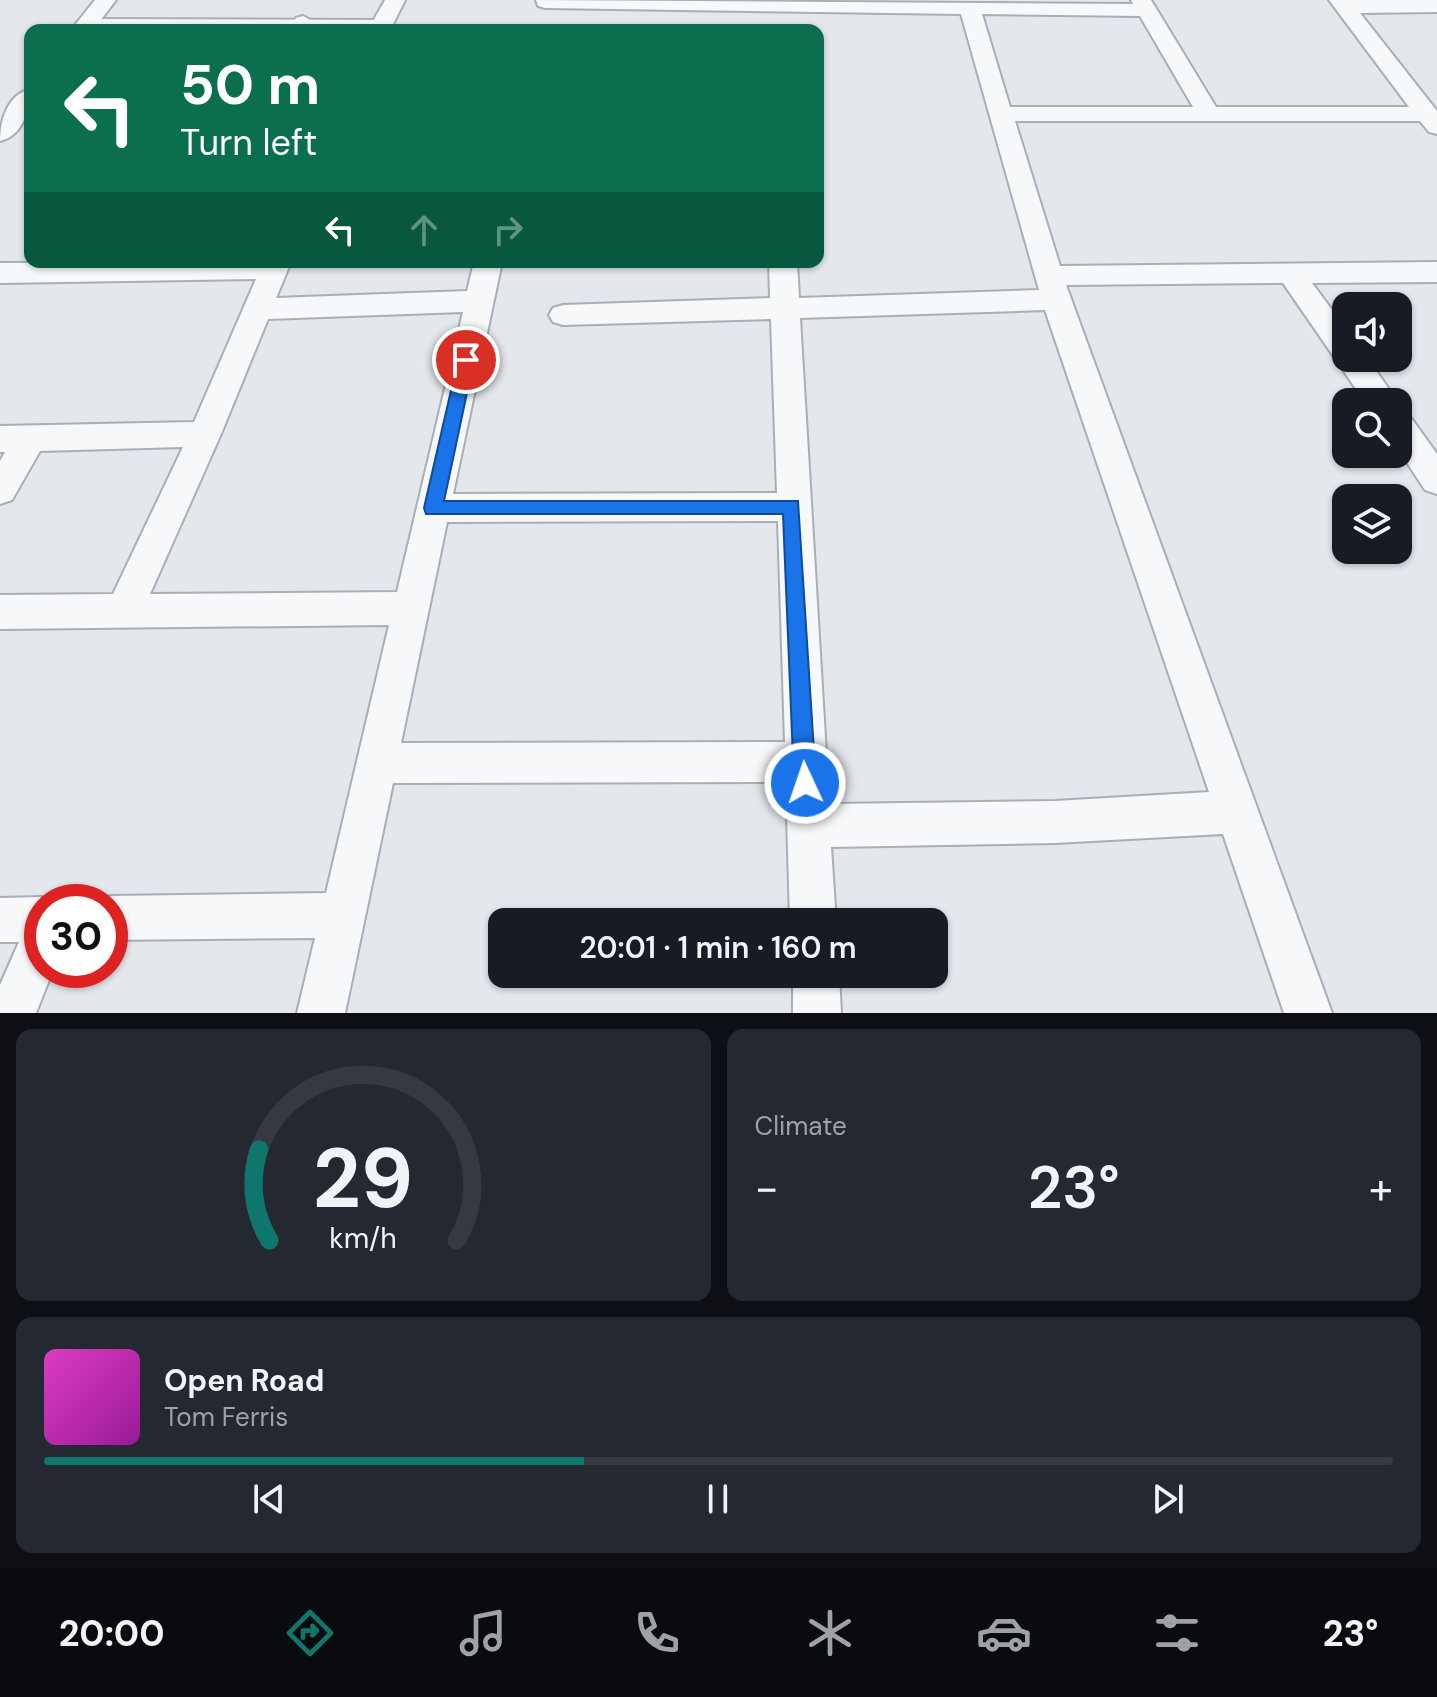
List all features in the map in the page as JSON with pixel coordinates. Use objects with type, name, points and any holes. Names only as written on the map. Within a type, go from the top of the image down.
[{"type":"street","points":[[88,24],[106,0]]},
{"type":"street","points":[[381,24],[395,0]]},
{"type":"street","points":[[764,3],[765,24]]},
{"type":"street","points":[[544,6],[764,3],[969,7],[1144,5],[1209,114]]},
{"type":"street","points":[[1342,4],[1437,6]]},
{"type":"street","points":[[1342,4],[1431,121]]},
{"type":"street","points":[[969,7],[1052,288],[1308,1013]]},
{"type":"street","points":[[0,137],[24,104]]},
{"type":"street","points":[[1003,114],[1209,114],[1431,121]]},
{"type":"street","points":[[0,137],[24,139]]},
{"type":"street","points":[[0,273],[196,268]]},
{"type":"street","points":[[124,611],[205,434],[274,268]]},
{"type":"street","points":[[321,1013],[487,268]]},
{"type":"street","points":[[783,268],[812,908]]},
{"type":"street","points":[[563,315],[786,309],[1290,273],[1437,272]]},
{"type":"street","points":[[1290,273],[1332,332]]},
{"type":"street","points":[[257,309],[479,301]]},
{"type":"street","points":[[0,490],[15,439],[205,434]]},
{"type":"street","points":[[1412,444],[1437,480]]},
{"type":"street","points":[[433,508],[792,507]]},
{"type":"street","points":[[0,612],[411,608]]},
{"type":"street","points":[[377,763],[804,762]]},
{"type":"street","points":[[808,826],[1055,822],[1235,812]]},
{"type":"street","points":[[128,918],[343,915]]},
{"type":"street","points":[[0,920],[24,919]]},
{"type":"street","points":[[12,1013],[24,984]]},
{"type":"street","points":[[816,988],[817,1013]]},
{"type":"route","points":[[466,360],[433,508],[792,507],[805,783]]}]
